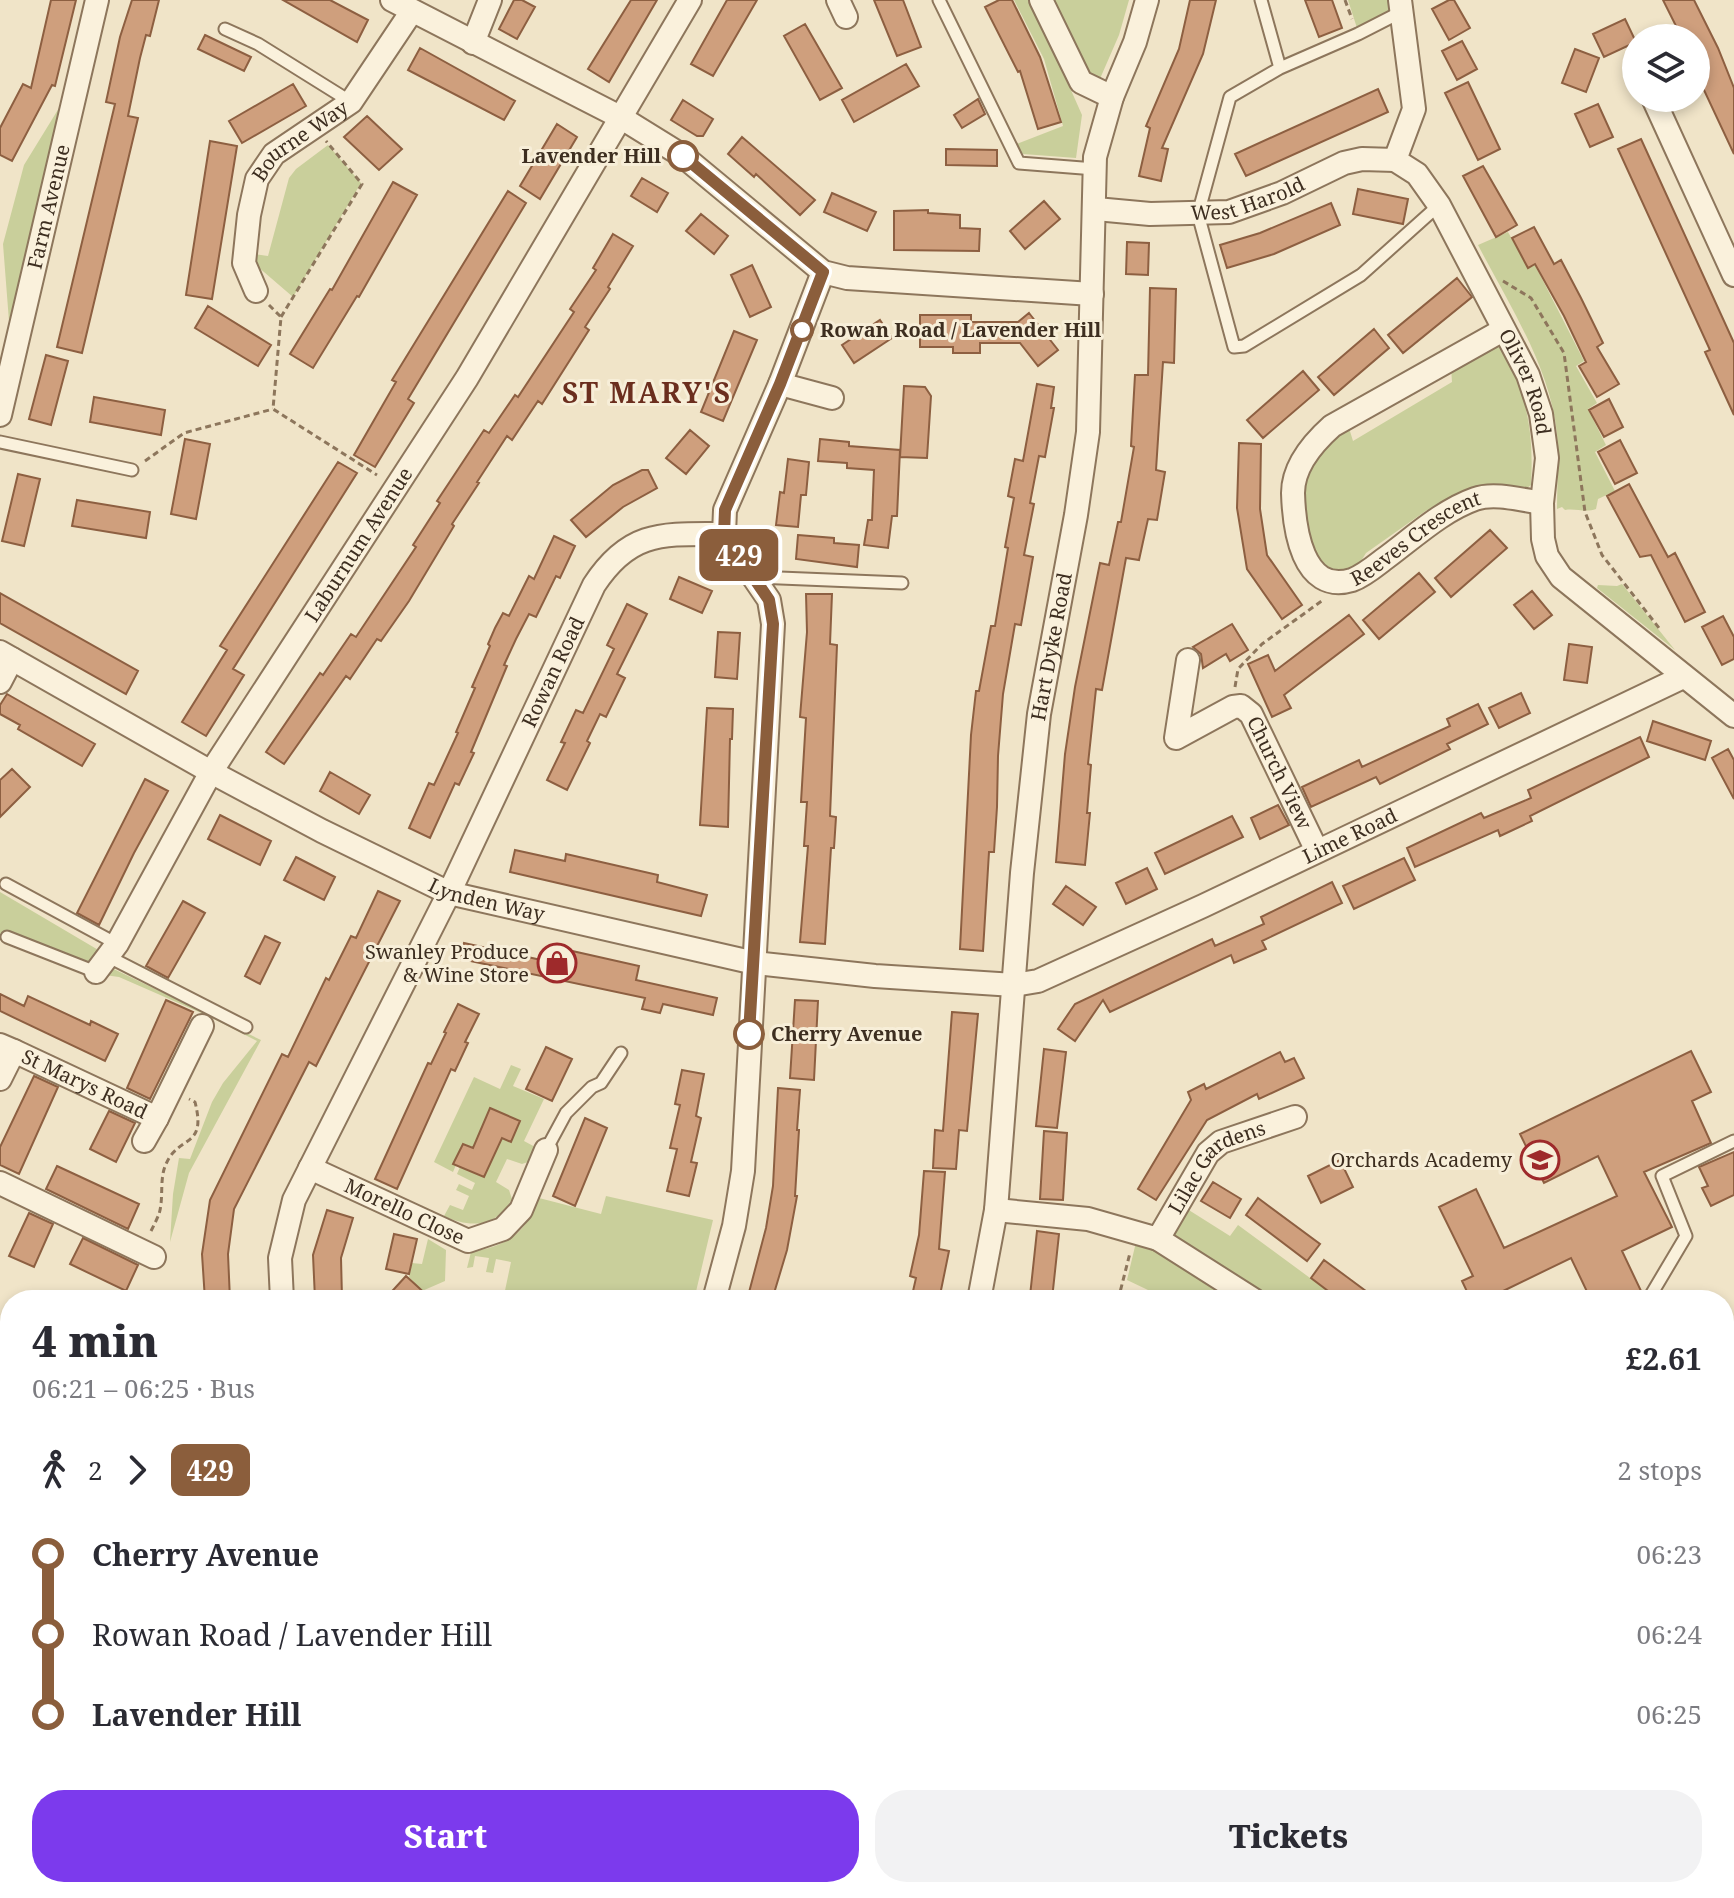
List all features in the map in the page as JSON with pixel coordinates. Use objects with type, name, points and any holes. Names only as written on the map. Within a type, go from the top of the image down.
[{"type":"street","name":"Farm Avenue","points":[[0,415],[97,0]]},
{"type":"street","points":[[473,43],[490,0]]},
{"type":"street","name":"Laburnum Avenue","points":[[107,958],[211,772],[467,378],[690,0]]},
{"type":"street","points":[[1041,0],[1081,82],[1112,97]]},
{"type":"street","name":"Hart Dyke Road","points":[[981,1290],[996,1210],[1022,873],[1039,714],[1088,432],[1095,169],[1112,97],[1135,42],[1147,0]]},
{"type":"street","points":[[1395,160],[1414,109],[1402,5]]},
{"type":"street","points":[[402,6],[620,117],[683,156],[823,272],[847,278],[1092,294]]},
{"type":"street","name":"Bourne Way","points":[[256,291],[244,263],[257,179],[274,154],[351,102],[402,6]]},
{"type":"street","points":[[1659,112],[1734,275]]},
{"type":"street","name":"West Harold","points":[[1096,209],[1150,214],[1229,212],[1282,193],[1344,163],[1362,159],[1395,160]]},
{"type":"street","name":"Oliver Road","points":[[1395,160],[1417,174],[1439,205],[1528,375],[1541,414],[1547,458],[1542,503],[1547,556],[1561,577],[1734,716]]},
{"type":"street","points":[[717,1290],[734,1226],[743,1171],[773,624],[769,600],[724,534],[725,510],[780,384],[823,272]]},
{"type":"street","name":"Reeves Crescent","points":[[1503,330],[1332,426],[1317,440],[1295,473],[1293,493],[1300,545],[1305,562],[1319,576],[1336,581],[1352,579],[1370,570],[1452,510],[1478,497],[1542,503]]},
{"type":"street","points":[[780,384],[832,398]]},
{"type":"street","name":"Rowan Road","points":[[449,893],[594,585],[609,563],[645,538],[724,534]]},
{"type":"street","name":"Lynden Way","points":[[0,682],[6,655],[211,772],[449,893],[755,963],[875,976],[1014,985]]},
{"type":"street","name":"Church View","points":[[1188,660],[1176,738],[1233,707],[1241,706],[1251,714],[1317,851]]},
{"type":"street","name":"Lime Road","points":[[1014,985],[1038,981],[1683,677]]},
{"type":"street","points":[[282,1290],[280,1258],[294,1200],[449,893]]},
{"type":"street","name":"St Marys Road","points":[[144,1141],[202,1026]]},
{"type":"street","name":"St Marys Road","points":[[0,1079],[7,1048],[157,1118]]},
{"type":"street","name":"Lilac Gardens","points":[[1158,1239],[1208,1153],[1221,1142],[1295,1117]]},
{"type":"street","name":"Morello Close","points":[[310,1168],[468,1241],[503,1229],[521,1210],[546,1150]]},
{"type":"street","points":[[0,1183],[148,1254]]},
{"type":"street","name":"Lilac Gardens","points":[[996,1210],[1088,1219],[1158,1239],[1238,1290]]},
{"type":"lane","points":[[939,0],[1019,163],[1095,169]]},
{"type":"lane","points":[[1261,0],[1280,68]]},
{"type":"lane","points":[[1402,5],[1358,34],[1280,68],[1230,97],[1198,214],[1234,347],[1244,346],[1361,275],[1439,205]]},
{"type":"lane","points":[[225,29],[258,44],[351,102]]},
{"type":"lane","points":[[0,442],[132,470]]},
{"type":"lane","points":[[755,577],[902,583]]},
{"type":"lane","points":[[6,884],[107,958],[246,1027]]},
{"type":"lane","points":[[7,937],[107,958]]},
{"type":"lane","points":[[546,1150],[566,1113],[592,1087],[601,1083],[621,1053]]},
{"type":"lane","points":[[1654,1290],[1686,1236],[1662,1176],[1734,1141]]},
{"type":"path","points":[[1345,0],[1358,34]]},
{"type":"path","points":[[273,409],[281,317],[362,184],[315,128]]},
{"type":"path","points":[[1477,276],[1492,274],[1531,298],[1564,353],[1585,512],[1602,555],[1659,628]]},
{"type":"path","points":[[256,291],[281,317]]},
{"type":"path","points":[[132,470],[184,433],[273,409],[397,488]]},
{"type":"path","points":[[1233,707],[1238,669],[1262,644],[1329,595],[1336,581]]},
{"type":"path","points":[[148,1254],[160,1212],[166,1165],[172,1155],[195,1136],[198,1127],[195,1102],[171,1090]]},
{"type":"path","points":[[1120,1290],[1135,1232]]},
{"type":"green space","points":[[1014,0],[1031,0],[1082,115],[1076,158],[1023,154],[1014,145],[1063,126],[1044,59]]},
{"type":"green space","points":[[1053,0],[1129,0],[1119,35],[1099,81],[1088,76]]},
{"type":"green space","points":[[1348,0],[1388,0],[1390,14],[1357,28]]},
{"type":"green space","points":[[67,95],[10,334],[3,244],[24,165]]},
{"type":"green space","points":[[328,145],[361,183],[293,297],[257,266],[254,254],[268,256],[289,178]]},
{"type":"green space","points":[[1508,232],[1528,268],[1535,265],[1584,361],[1576,366],[1597,403],[1588,409],[1606,445],[1595,452],[1615,491],[1598,499],[1596,509],[1557,509],[1557,434],[1546,384],[1526,336],[1478,245]]},
{"type":"green space","points":[[1496,346],[1503,349],[1523,399],[1530,431],[1531,485],[1522,492],[1427,510],[1366,553],[1358,566],[1344,574],[1324,570],[1308,542],[1302,476],[1321,445],[1349,428],[1353,441],[1452,382],[1451,367]]},
{"type":"green space","points":[[1622,584],[1675,650],[1597,588],[1598,585]]},
{"type":"green space","points":[[0,892],[100,951],[95,960],[261,1040],[189,1173],[170,1242],[179,1158],[190,1159],[212,1102],[223,1083],[257,1041],[119,977],[90,973],[0,938]]},
{"type":"green space","points":[[511,1065],[521,1069],[513,1086],[544,1099],[524,1141],[537,1148],[531,1161],[522,1164],[507,1159],[496,1182],[509,1190],[512,1199],[498,1216],[473,1224],[444,1216],[450,1205],[463,1210],[469,1196],[456,1190],[459,1184],[472,1190],[475,1183],[457,1174],[460,1167],[484,1177],[502,1138],[511,1141],[520,1121],[490,1108],[473,1148],[463,1144],[453,1172],[434,1162],[474,1077],[500,1089]]},
{"type":"green space","points":[[606,1196],[713,1220],[696,1290],[505,1290],[511,1262],[496,1259],[493,1273],[486,1272],[489,1258],[475,1256],[473,1267],[467,1268],[471,1252],[496,1246],[514,1236],[528,1221],[539,1198],[601,1214]]},
{"type":"green space","points":[[1184,1207],[1230,1236],[1238,1225],[1326,1290],[1148,1290],[1127,1280],[1137,1238]]},
{"type":"green space","points":[[428,1239],[446,1250],[445,1281],[421,1290],[409,1277],[412,1263],[422,1264]]},
{"type":"building","points":[[51,0],[76,0],[55,86],[52,85],[12,161],[0,155],[0,128],[23,84],[31,88]]},
{"type":"building","points":[[132,0],[159,0],[150,36],[146,35],[140,58],[128,116],[138,118],[82,353],[57,347],[115,104],[106,102],[120,37]]},
{"type":"building","points":[[283,0],[330,0],[368,20],[357,42]]},
{"type":"building","points":[[514,0],[522,0],[535,7],[517,39],[499,29]]},
{"type":"building","points":[[631,0],[657,0],[609,82],[588,69]]},
{"type":"building","points":[[727,0],[757,0],[713,76],[691,64]]},
{"type":"building","points":[[874,0],[903,0],[921,47],[897,56]]},
{"type":"building","points":[[999,0],[1012,0],[1040,57],[1061,122],[1038,129],[1020,71],[985,7]]},
{"type":"building","points":[[1190,0],[1216,0],[1203,54],[1162,148],[1168,149],[1161,181],[1139,176],[1150,128],[1146,126],[1179,49]]},
{"type":"building","points":[[1305,0],[1332,0],[1342,28],[1319,37]]},
{"type":"building","points":[[1454,0],[1470,28],[1449,40],[1432,9]]},
{"type":"building","points":[[1663,0],[1694,0],[1706,24],[1675,24]]},
{"type":"building","points":[[1625,19],[1627,24],[1622,24],[1622,49],[1604,57],[1593,34]]},
{"type":"building","points":[[805,24],[842,88],[820,100],[784,36]]},
{"type":"building","points":[[1710,32],[1734,88],[1734,154],[1710,103]]},
{"type":"building","points":[[205,35],[251,57],[244,71],[198,49]]},
{"type":"building","points":[[1462,41],[1477,69],[1457,80],[1442,51]]},
{"type":"building","points":[[420,48],[515,101],[504,120],[408,70]]},
{"type":"building","points":[[1575,49],[1599,58],[1586,92],[1562,83]]},
{"type":"building","points":[[906,64],[919,86],[854,122],[842,100]]},
{"type":"building","points":[[1468,82],[1500,149],[1478,160],[1445,93]]},
{"type":"building","points":[[293,84],[306,106],[242,143],[229,121]]},
{"type":"building","points":[[1378,89],[1388,112],[1246,176],[1235,154]]},
{"type":"building","points":[[978,99],[985,114],[962,128],[954,115]]},
{"type":"building","points":[[683,100],[713,119],[703,136],[697,136],[671,120]]},
{"type":"building","points":[[1598,104],[1613,137],[1590,147],[1575,114]]},
{"type":"building","points":[[367,116],[402,149],[379,170],[344,137]]},
{"type":"building","points":[[557,124],[577,137],[540,199],[520,186]]},
{"type":"building","points":[[742,137],[815,200],[800,215],[756,174],[754,177],[728,154]]},
{"type":"building","points":[[1641,139],[1734,343],[1734,415],[1705,352],[1710,350],[1618,149]]},
{"type":"building","points":[[210,141],[237,146],[212,299],[186,295]]},
{"type":"building","points":[[946,149],[997,150],[997,166],[946,165]]},
{"type":"building","points":[[1483,166],[1517,225],[1496,237],[1463,176]]},
{"type":"building","points":[[642,178],[668,193],[657,212],[631,196]]},
{"type":"building","points":[[393,182],[417,195],[359,297],[313,368],[290,354],[332,290]]},
{"type":"building","points":[[1358,189],[1408,199],[1403,224],[1353,214]]},
{"type":"building","points":[[508,191],[526,203],[408,399],[414,403],[375,467],[354,455],[396,382],[392,380]]},
{"type":"building","points":[[832,193],[876,212],[867,231],[824,212]]},
{"type":"building","points":[[1044,201],[1060,219],[1025,249],[1010,231]]},
{"type":"building","points":[[1331,203],[1340,225],[1274,254],[1227,268],[1220,245],[1260,233]]},
{"type":"building","points":[[928,210],[928,213],[960,215],[960,228],[980,229],[979,251],[894,250],[894,211]]},
{"type":"building","points":[[701,214],[728,236],[714,254],[686,231]]},
{"type":"building","points":[[1534,227],[1554,264],[1561,260],[1603,343],[1597,347],[1619,384],[1597,397],[1579,366],[1586,362],[1564,316],[1535,264],[1528,268],[1512,238]]},
{"type":"building","points":[[613,234],[633,246],[585,327],[589,330],[542,404],[538,401],[512,440],[507,436],[409,601],[381,641],[377,639],[350,679],[346,676],[284,764],[266,752],[320,673],[323,675],[351,634],[356,637],[416,547],[413,545],[440,503],[437,501],[484,430],[489,433],[515,395],[518,397],[574,312],[570,309],[596,270],[593,268]]},
{"type":"building","points":[[1127,242],[1149,243],[1148,275],[1126,274]]},
{"type":"building","points":[[752,265],[771,307],[750,317],[731,275]]},
{"type":"building","points":[[1457,278],[1472,297],[1403,353],[1388,335]]},
{"type":"building","points":[[1150,288],[1176,289],[1174,363],[1163,362],[1156,470],[1165,472],[1157,520],[1148,519],[1139,560],[1126,558],[1102,690],[1096,689],[1088,764],[1091,765],[1087,813],[1090,813],[1085,865],[1056,862],[1065,754],[1075,687],[1100,563],[1109,565],[1118,522],[1121,522],[1134,447],[1131,446],[1135,375],[1148,375]]},
{"type":"building","points":[[208,306],[271,345],[258,366],[195,328]]},
{"type":"building","points":[[1029,313],[1058,350],[1038,366],[1020,343],[980,343],[980,353],[953,353],[953,347],[920,347],[920,315],[971,315],[971,322],[1018,322]]},
{"type":"building","points":[[880,320],[892,338],[854,363],[842,345]]},
{"type":"building","points":[[1374,329],[1389,348],[1334,395],[1318,377]]},
{"type":"building","points":[[734,331],[757,340],[723,421],[701,412]]},
{"type":"building","points":[[46,355],[68,361],[51,425],[29,419]]},
{"type":"building","points":[[1303,371],[1319,390],[1263,438],[1247,420]]},
{"type":"building","points":[[1037,384],[1054,387],[1051,408],[1054,408],[1045,457],[1039,456],[1030,503],[1034,504],[1024,555],[1033,557],[1021,625],[1015,624],[1003,694],[994,852],[989,852],[983,951],[960,949],[976,691],[979,691],[991,626],[995,626],[1014,498],[1008,496],[1015,459],[1023,461]]},
{"type":"building","points":[[904,386],[925,387],[931,396],[927,458],[900,457]]},
{"type":"building","points":[[94,397],[165,410],[161,435],[90,422]]},
{"type":"building","points":[[1609,399],[1623,427],[1604,437],[1589,410]]},
{"type":"building","points":[[690,430],[709,446],[686,474],[666,458]]},
{"type":"building","points":[[185,439],[210,444],[196,519],[171,514]]},
{"type":"building","points":[[820,439],[849,442],[849,446],[900,450],[897,516],[892,516],[888,548],[864,545],[868,520],[872,520],[874,470],[847,468],[847,463],[818,461]]},
{"type":"building","points":[[1620,440],[1637,473],[1615,484],[1598,452]]},
{"type":"building","points":[[1239,443],[1261,444],[1260,509],[1267,555],[1302,605],[1282,619],[1247,569],[1237,508]]},
{"type":"building","points":[[788,459],[809,462],[806,495],[801,495],[798,527],[776,525]]},
{"type":"building","points":[[338,462],[357,473],[233,669],[244,675],[206,736],[182,722],[227,650],[220,646]]},
{"type":"building","points":[[648,470],[657,488],[623,507],[586,537],[571,520],[613,485]]},
{"type":"building","points":[[18,474],[40,479],[24,546],[2,541]]},
{"type":"building","points":[[1629,484],[1668,557],[1675,553],[1705,612],[1685,622],[1651,555],[1640,557],[1607,496]]},
{"type":"building","points":[[77,500],[150,512],[146,538],[72,526]]},
{"type":"building","points":[[1490,530],[1507,548],[1451,597],[1435,578]]},
{"type":"building","points":[[798,535],[834,538],[834,543],[859,545],[857,567],[796,559]]},
{"type":"building","points":[[554,536],[575,546],[536,617],[529,614],[516,639],[471,752],[474,753],[459,785],[455,783],[430,838],[409,828],[429,783],[434,785],[458,733],[495,628],[503,613],[509,616],[529,576],[534,579]]},
{"type":"building","points":[[1419,573],[1435,592],[1379,639],[1363,620]]},
{"type":"building","points":[[679,577],[712,591],[702,613],[670,599]]},
{"type":"building","points":[[1532,591],[1552,615],[1534,629],[1514,605]]},
{"type":"building","points":[[0,593],[138,671],[126,694],[0,623]]},
{"type":"building","points":[[806,594],[832,594],[830,644],[837,645],[830,816],[836,817],[825,944],[800,942],[808,846],[804,846],[807,802],[801,802],[806,718],[800,717],[807,632]]},
{"type":"building","points":[[627,604],[647,614],[617,674],[625,678],[606,717],[600,714],[567,790],[547,780],[565,743],[561,742],[576,710],[583,713],[614,649],[607,645]]},
{"type":"building","points":[[1349,615],[1364,634],[1284,695],[1291,708],[1272,717],[1248,664],[1268,655],[1275,671]]},
{"type":"building","points":[[1723,616],[1734,637],[1734,659],[1722,665],[1702,627]]},
{"type":"building","points":[[1232,624],[1248,650],[1230,661],[1226,654],[1203,668],[1201,654],[1193,647]]},
{"type":"building","points":[[718,632],[740,633],[737,679],[715,677]]},
{"type":"building","points":[[1569,644],[1592,647],[1587,683],[1564,680]]},
{"type":"building","points":[[1521,693],[1530,713],[1499,728],[1489,708]]},
{"type":"building","points":[[7,694],[95,744],[82,766],[18,729],[20,725],[0,714],[0,705]]},
{"type":"building","points":[[1478,704],[1488,724],[1447,744],[1450,749],[1380,784],[1376,777],[1311,807],[1302,787],[1359,760],[1362,767],[1450,726],[1447,719]]},
{"type":"building","points":[[707,708],[733,709],[728,827],[700,825]]},
{"type":"building","points":[[1653,721],[1711,741],[1705,760],[1647,741]]},
{"type":"building","points":[[1640,737],[1649,757],[1530,816],[1532,821],[1500,836],[1498,830],[1415,867],[1407,848],[1481,813],[1484,818],[1531,798],[1528,790]]},
{"type":"building","points":[[1728,749],[1734,760],[1734,799],[1712,758]]},
{"type":"building","points":[[12,769],[30,787],[0,817],[0,780]]},
{"type":"building","points":[[330,772],[370,795],[359,814],[320,791]]},
{"type":"building","points":[[145,779],[168,791],[99,925],[77,913]]},
{"type":"building","points":[[1278,805],[1289,825],[1260,839],[1251,818]]},
{"type":"building","points":[[220,815],[271,841],[260,865],[208,839]]},
{"type":"building","points":[[1232,816],[1243,837],[1165,874],[1155,853]]},
{"type":"building","points":[[515,850],[565,861],[566,854],[658,875],[657,882],[707,895],[701,916],[510,872]]},
{"type":"building","points":[[296,857],[335,877],[324,900],[284,880]]},
{"type":"building","points":[[1404,858],[1415,880],[1354,909],[1343,886]]},
{"type":"building","points":[[1147,868],[1157,889],[1126,904],[1116,883]]},
{"type":"building","points":[[1332,882],[1342,903],[1262,941],[1266,949],[1234,963],[1231,955],[1110,1012],[1103,1000],[1075,1041],[1058,1029],[1075,1004],[1212,939],[1215,946],[1264,924],[1261,917]]},
{"type":"building","points":[[1066,886],[1096,907],[1083,925],[1053,904]]},
{"type":"building","points":[[378,891],[400,901],[316,1066],[309,1062],[234,1209],[228,1254],[230,1290],[204,1290],[202,1254],[210,1200],[282,1054],[288,1057],[326,978],[329,980],[351,936],[356,938]]},
{"type":"building","points":[[183,901],[205,913],[168,978],[146,966]]},
{"type":"building","points":[[265,936],[280,943],[260,984],[245,976]]},
{"type":"building","points":[[464,943],[546,961],[550,946],[639,966],[636,980],[717,998],[713,1015],[663,1004],[660,1013],[642,1009],[645,998],[461,959]]},
{"type":"building","points":[[0,994],[24,1006],[28,996],[90,1025],[91,1021],[118,1034],[105,1061],[0,1011]]},
{"type":"building","points":[[166,1000],[193,1012],[150,1099],[127,1088]]},
{"type":"building","points":[[795,1000],[818,1001],[814,1080],[790,1078]]},
{"type":"building","points":[[458,1004],[479,1014],[455,1071],[451,1069],[397,1189],[375,1179]]},
{"type":"building","points":[[952,1012],[978,1014],[967,1131],[959,1130],[956,1169],[933,1168],[935,1130],[943,1131]]},
{"type":"building","points":[[546,1047],[572,1059],[552,1101],[526,1089]]},
{"type":"building","points":[[1044,1049],[1066,1052],[1057,1128],[1036,1126]]},
{"type":"building","points":[[1691,1051],[1711,1092],[1692,1101],[1711,1143],[1644,1172],[1672,1227],[1622,1251],[1641,1290],[1586,1290],[1571,1258],[1505,1290],[1466,1290],[1462,1281],[1473,1276],[1439,1207],[1476,1189],[1504,1248],[1617,1196],[1598,1156],[1544,1183],[1520,1134]]},
{"type":"building","points":[[1280,1052],[1285,1062],[1294,1058],[1304,1078],[1259,1099],[1257,1094],[1207,1120],[1156,1200],[1138,1189],[1191,1100],[1188,1092],[1204,1084],[1206,1089]]},
{"type":"building","points":[[682,1070],[704,1074],[696,1116],[701,1118],[691,1162],[697,1163],[689,1196],[667,1191],[677,1149],[670,1148],[680,1105],[675,1104]]},
{"type":"building","points":[[34,1076],[58,1087],[19,1174],[0,1165],[0,1147]]},
{"type":"building","points":[[778,1088],[800,1090],[797,1196],[787,1250],[775,1290],[750,1290],[766,1228],[773,1186]]},
{"type":"building","points":[[490,1108],[520,1121],[511,1142],[502,1138],[484,1177],[453,1164],[463,1144],[473,1148]]},
{"type":"building","points":[[109,1111],[135,1123],[116,1162],[90,1149]]},
{"type":"building","points":[[585,1118],[607,1128],[575,1206],[553,1196]]},
{"type":"building","points":[[1044,1131],[1067,1133],[1063,1200],[1040,1199]]},
{"type":"building","points":[[1734,1152],[1734,1195],[1711,1206],[1702,1188],[1708,1186],[1699,1167]]},
{"type":"building","points":[[1340,1160],[1353,1187],[1321,1203],[1308,1176]]},
{"type":"building","points":[[57,1166],[139,1204],[128,1229],[46,1189]]},
{"type":"building","points":[[924,1171],[945,1172],[939,1249],[949,1251],[941,1290],[913,1290],[916,1278],[910,1276],[919,1235]]},
{"type":"building","points":[[1213,1182],[1241,1199],[1230,1218],[1201,1201]]},
{"type":"building","points":[[1258,1198],[1320,1244],[1307,1261],[1246,1215]]},
{"type":"building","points":[[327,1210],[353,1218],[341,1258],[342,1290],[315,1290],[313,1255]]},
{"type":"building","points":[[29,1213],[53,1224],[34,1267],[9,1256]]},
{"type":"building","points":[[1037,1231],[1059,1234],[1053,1290],[1031,1290]]},
{"type":"building","points":[[394,1234],[417,1239],[409,1274],[386,1269]]},
{"type":"building","points":[[83,1238],[138,1265],[124,1290],[70,1264]]},
{"type":"building","points":[[1324,1260],[1364,1290],[1327,1290],[1311,1278]]},
{"type":"building","points":[[406,1276],[421,1290],[393,1290]]},
{"type":"bus line","name":"429","points":[[683,156],[823,272],[780,384],[725,510],[724,534],[769,600],[773,624],[749,1034]]},
{"type":"place","name":"Lavender Hill","points":[[683,156]]},
{"type":"place","name":"Rowan Road / Lavender Hill","points":[[802,330]]},
{"type":"place","name":"Swanley Produce & Wine Store","points":[[557,963]]},
{"type":"place","name":"Cherry Avenue","points":[[749,1034]]},
{"type":"place","name":"Orchards Academy","points":[[1540,1160]]},
{"type":"district","name":"ST MARY'S","points":[[647,393]]}]
